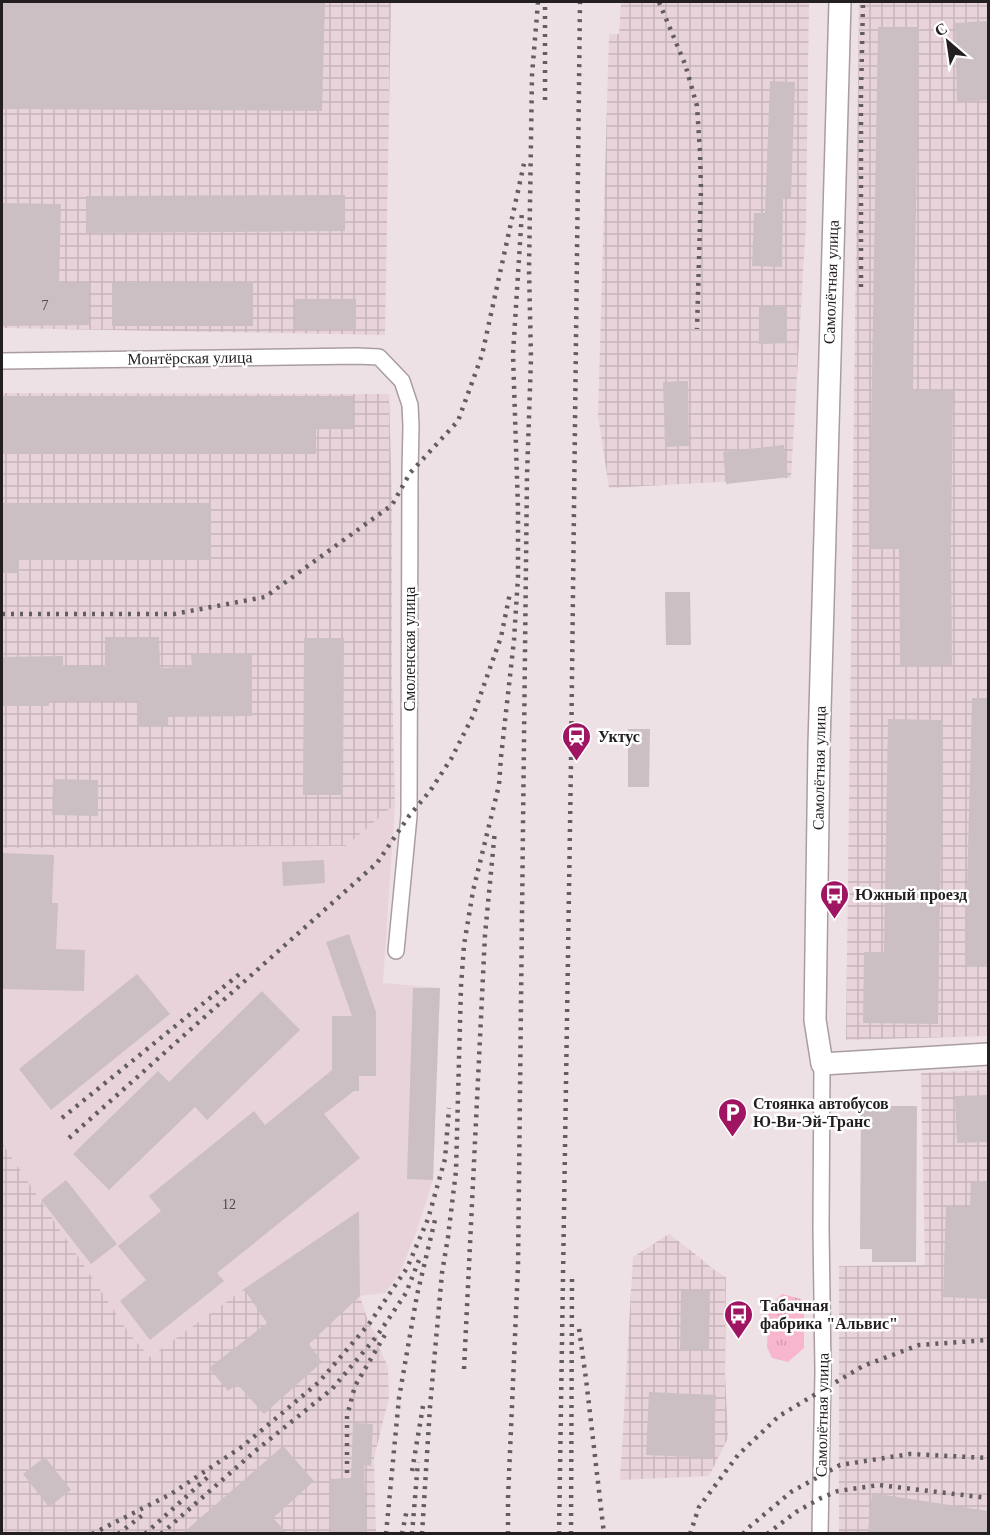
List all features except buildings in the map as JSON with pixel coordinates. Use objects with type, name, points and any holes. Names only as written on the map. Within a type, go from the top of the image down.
[{"type":"main road","name":"Самолётная улица","points":[[822,1064],[815,1020],[816,898],[840,2]]},
{"type":"main road","points":[[822,1064],[988,1054]]},
{"type":"street","name":"Монтёрская улица","points":[[2,361],[379,357]]},
{"type":"street","name":"Смоленская улица","points":[[379,357],[402,381],[410,405],[411,426],[408,816],[396,951]]},
{"type":"street","name":"Самолётная улица","points":[[820,1533],[823,1372],[822,1064]]},
{"type":"shaded area","points":[[2,2],[391,2],[385,335],[2,328]]},
{"type":"shaded area","points":[[621,2],[809,2],[806,223],[791,478],[609,488],[598,416],[609,34],[619,34]]},
{"type":"shaded area","points":[[859,2],[988,2],[988,1036],[846,1040]]},
{"type":"shaded area","points":[[2,393],[389,394],[395,804],[346,846],[2,848]]},
{"type":"shaded area","points":[[395,804],[383,983],[440,988],[433,1180],[416,1233],[399,1275],[385,1293],[360,1296],[359,1212],[244,1289],[150,1357],[131,1337],[2,1143],[2,848],[346,846]]},
{"type":"shaded area","points":[[988,1070],[988,1533],[839,1534],[839,1266],[925,1265],[921,1073]]},
{"type":"shaded area","points":[[2,1143],[131,1336],[150,1357],[244,1289],[359,1211],[360,1296],[369,1324],[377,1336],[388,1367],[389,1398],[374,1458],[376,1533],[2,1533]]},
{"type":"shaded area","points":[[669,1234],[726,1277],[725,1373],[728,1438],[709,1476],[620,1480],[633,1257]]},
{"type":"green space","points":[[782,1294],[801,1299],[804,1312],[804,1348],[788,1362],[772,1358],[767,1347],[768,1315],[775,1301]]},
{"type":"railway","points":[[508,1534],[518,1267],[527,476],[531,358],[529,269],[532,75],[538,2]]},
{"type":"railway","points":[[559,1534],[580,2]]},
{"type":"railway","points":[[659,2],[685,64],[697,106],[701,189],[697,329]]},
{"type":"railway","points":[[861,287],[863,2]]},
{"type":"railway","points":[[545,7],[545,106]]},
{"type":"railway","points":[[2,614],[174,614],[265,597],[392,505],[410,473],[458,421],[482,355],[525,159]]},
{"type":"railway","points":[[422,1534],[442,1273],[456,1171],[464,945],[473,891],[499,785],[514,640],[518,577],[518,509],[513,354],[522,211]]},
{"type":"railway","points":[[69,1138],[377,863],[451,759],[473,716],[501,637],[510,593]]},
{"type":"railway","points":[[464,1369],[485,935],[495,830]]},
{"type":"railway","points":[[62,1118],[242,972]]},
{"type":"railway","points":[[92,1534],[171,1494],[243,1446],[319,1382],[369,1324],[407,1268],[428,1219],[445,1159],[449,1108]]},
{"type":"railway","points":[[386,1534],[399,1398],[417,1295],[435,1220]]},
{"type":"railway","points":[[161,1534],[254,1452],[332,1389],[377,1336],[406,1293],[419,1260]]},
{"type":"railway","points":[[571,1534],[572,1278]]},
{"type":"railway","points":[[579,1329],[604,1534]]},
{"type":"railway","points":[[347,1473],[347,1416],[355,1386],[386,1333]]},
{"type":"railway","points":[[690,1534],[699,1507],[738,1455],[779,1416],[863,1366],[919,1345],[988,1340]]},
{"type":"railway","points":[[412,1471],[423,1406]]},
{"type":"railway","points":[[743,1534],[791,1492],[840,1465],[910,1454],[988,1458]]},
{"type":"railway","points":[[412,1534],[418,1462]]},
{"type":"railway","points":[[145,1534],[209,1476]]},
{"type":"railway","points":[[767,1534],[796,1512],[838,1491],[879,1485],[988,1498]]},
{"type":"railway","points":[[402,1534],[407,1509]]},
{"type":"railway","points":[[118,1534],[144,1514]]},
{"type":"place","name":"Уктус","points":[[577,762]]},
{"type":"place","name":"Южный проезд","points":[[834,920]]},
{"type":"place","name":"Стоянка автобусов Ю-Ви-Эй-Транс","points":[[732,1138]]},
{"type":"place","name":"Табачная фабрика \"Альвис\"","points":[[739,1340]]}]
